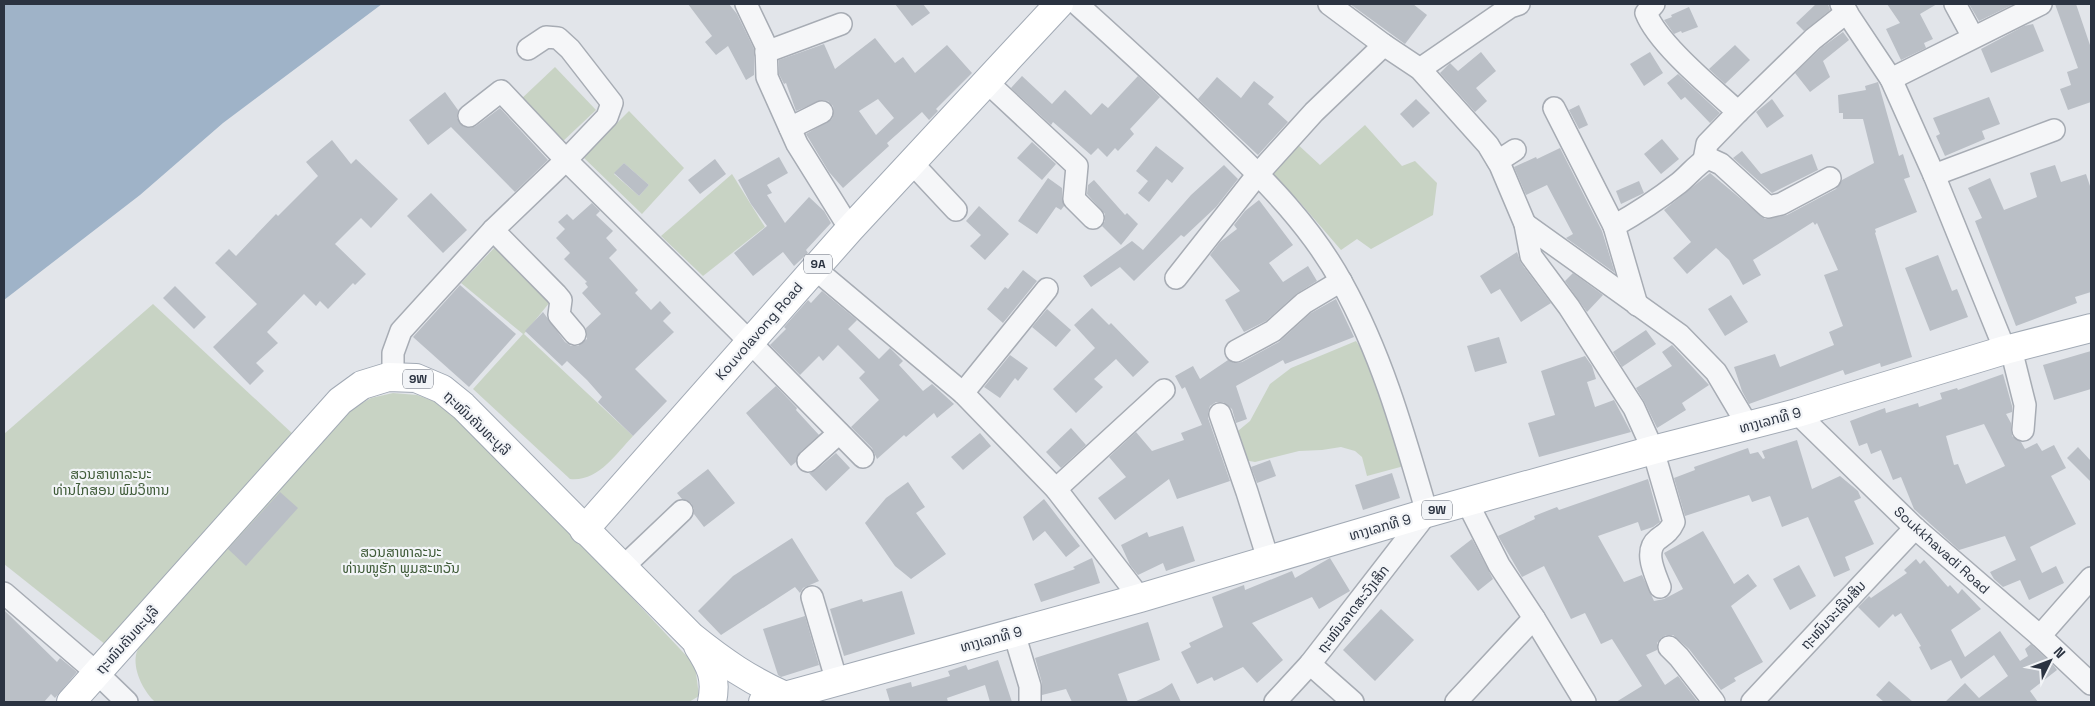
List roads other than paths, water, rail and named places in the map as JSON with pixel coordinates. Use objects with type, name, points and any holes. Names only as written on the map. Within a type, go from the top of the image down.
[{"type":"main road","name":"Kouvolavong Road","points":[[584,530],[814,268],[988,83],[1059,4]]},
{"type":"main road","name":"ທາງເລກທີ 9","points":[[778,700],[1140,598],[1427,513],[1653,450],[1796,413],[2008,350],[2091,328]]},
{"type":"main road","name":"ຖະໜົນຄັນທະບູລີ","points":[[71,702],[340,401],[362,385],[388,377],[416,378],[442,389],[462,406],[692,637],[730,667],[778,700]]},
{"type":"main road","name":"9W","points":[[692,637],[711,667],[715,688],[712,702]]},
{"type":"street","points":[[746,4],[766,46],[767,77],[797,144],[850,229]]},
{"type":"street","points":[[1077,4],[1190,107],[1258,174],[1288,207],[1320,249],[1341,281],[1372,348],[1396,410],[1427,513]]},
{"type":"street","points":[[1329,4],[1420,69],[1488,145],[1506,156],[1525,224],[1531,256],[1569,307],[1634,408],[1653,450],[1674,522],[1666,534],[1654,542],[1650,554],[1660,587]]},
{"type":"street","points":[[1420,69],[1510,7],[1519,4]]},
{"type":"street","points":[[1654,4],[1646,13],[1650,23],[1682,60],[1738,112]]},
{"type":"street","points":[[1955,4],[1973,37]]},
{"type":"street","points":[[1891,79],[2041,4]]},
{"type":"street","points":[[1704,160],[1707,144],[1844,8],[1891,79],[1934,175],[2008,350],[2025,405],[2024,430]]},
{"type":"street","points":[[766,52],[841,24]]},
{"type":"street","points":[[393,378],[393,353],[401,331],[493,230],[566,160],[607,117],[612,103],[570,49],[558,38],[546,37],[528,49]]},
{"type":"street","points":[[1176,278],[1258,174],[1314,112],[1384,45]]},
{"type":"street","points":[[988,83],[1077,166],[1074,199],[1093,218]]},
{"type":"street","points":[[469,116],[501,91],[566,160],[863,457]]},
{"type":"street","points":[[1554,108],[1614,226],[1637,305]]},
{"type":"street","points":[[790,128],[822,112]]},
{"type":"street","points":[[1934,175],[2054,130]]},
{"type":"street","points":[[1614,226],[1650,207],[1708,158],[1721,164],[1768,207],[1781,204],[1830,178]]},
{"type":"street","points":[[912,163],[956,210]]},
{"type":"street","points":[[1525,224],[1680,335],[1716,372],[1748,426]]},
{"type":"street","points":[[493,230],[556,294],[560,300],[559,315],[575,334]]},
{"type":"street","points":[[814,268],[962,392],[1056,489],[1140,598]]},
{"type":"street","points":[[1236,351],[1273,331],[1304,303],[1341,281]]},
{"type":"street","points":[[962,392],[1047,289]]},
{"type":"street","points":[[1056,489],[1164,390]]},
{"type":"street","name":"Soukkhavadi Road","points":[[1796,413],[1915,528],[2040,636],[2091,684]]},
{"type":"street","points":[[1220,414],[1268,560]]},
{"type":"street","points":[[808,461],[838,433]]},
{"type":"street","points":[[1467,502],[1499,565],[1585,702]]},
{"type":"street","points":[[622,568],[682,511]]},
{"type":"street","name":"ຖະໜົນລາດສະວົງເສິກ","points":[[1275,702],[1310,664],[1427,513]]},
{"type":"street","name":"ຖະໜົນຈະເລີນສິນ","points":[[1752,702],[1915,528]]},
{"type":"street","points":[[2040,636],[2091,578]]},
{"type":"street","points":[[4,594],[97,673],[127,702]]},
{"type":"street","points":[[812,597],[837,682]]},
{"type":"street","points":[[1456,702],[1534,618]]},
{"type":"street","points":[[1014,633],[1030,686],[1030,702]]},
{"type":"street","points":[[1669,648],[1680,657],[1714,702]]},
{"type":"street","points":[[1310,664],[1353,702]]},
{"type":"water","points":[[4,4],[382,4],[223,123],[140,195],[4,300]]},
{"type":"park label","name":"ສວນສາທາລະນະ ທ່ານໄກສອນ ພົມວິຫານ","points":[[111,482]]},
{"type":"park label","name":"ສວນສາທາລະນະ ທ່ານໜູຮັກ ພູມສະຫວັນ","points":[[401,560]]}]
